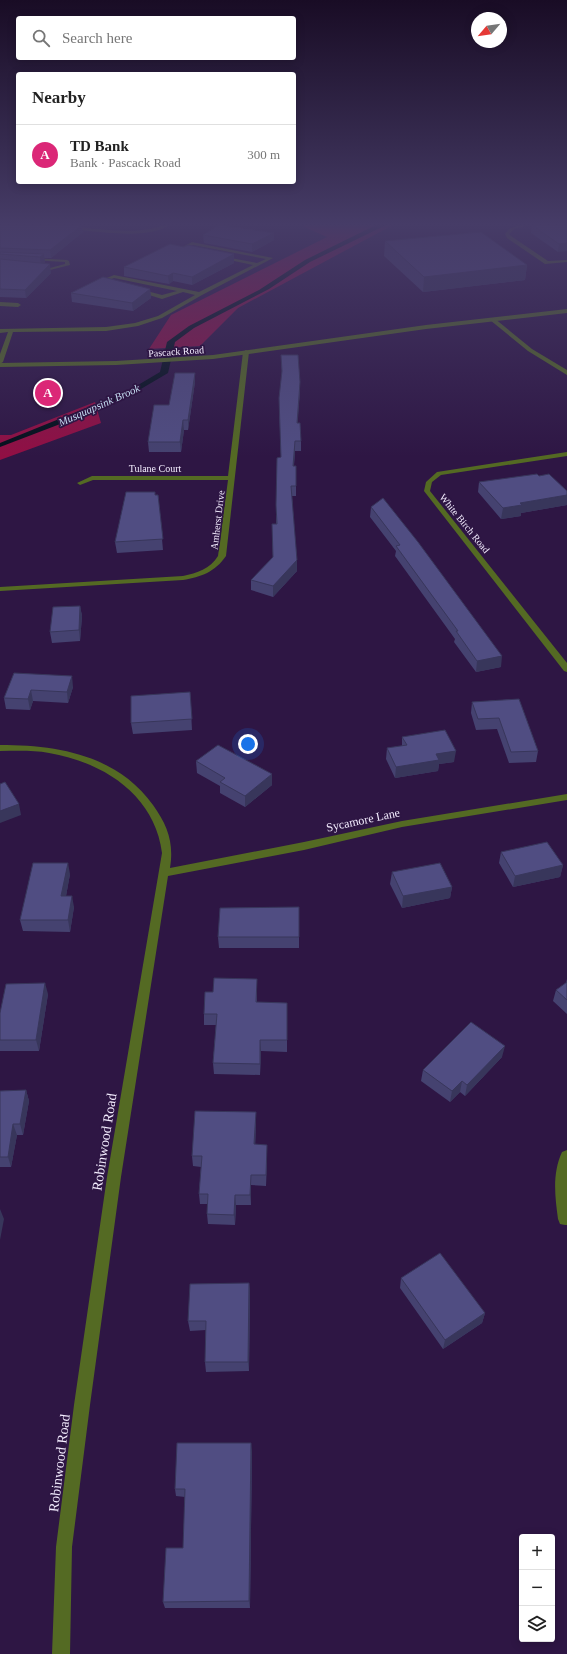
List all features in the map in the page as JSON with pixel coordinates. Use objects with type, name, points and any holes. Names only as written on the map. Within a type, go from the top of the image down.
[{"type":"street","points":[[0,331],[106,330],[136,325],[160,317],[186,302]]},
{"type":"street","points":[[0,304],[18,305]]},
{"type":"street","name":"Pascack Road","points":[[0,364],[152,362],[176,360],[492,319],[567,311]]},
{"type":"street","points":[[492,319],[530,350],[567,373]]},
{"type":"street","points":[[0,364],[11,331]]},
{"type":"street","name":"Amherst Drive","points":[[0,589],[183,578],[198,575],[210,570],[218,563],[222,556],[246,352]]},
{"type":"street","name":"White Birch Road","points":[[567,454],[439,473],[427,484],[427,490],[430,496],[563,657],[567,669]]},
{"type":"street","name":"Tulane Court","points":[[80,483],[92,478],[232,478]]},
{"type":"street","name":"Robinwood Road","points":[[0,748],[28,748],[77,756],[99,765],[121,778],[138,792],[152,810],[163,830],[167,853],[165,873],[114,1177],[82,1405],[64,1547],[61,1654]]},
{"type":"street","name":"Sycamore Lane","points":[[165,873],[304,846],[402,824],[567,797]]},
{"type":"street","points":[[565,1219],[561,1189],[567,1156]]},
{"type":"shaded area","points":[[197,302],[249,302],[238,308],[200,346],[149,349],[171,315]]},
{"type":"shaded area","points":[[95,402],[101,423],[0,460],[0,435],[11,435]]},
{"type":"water","name":"Musquapsink Brook","points":[[235,302],[244,302],[194,328],[175,342],[168,373],[134,393],[89,413],[0,447],[0,443],[128,391],[160,372],[167,342],[189,326]]},
{"type":"building","points":[[281,355],[298,355],[300,382],[297,423],[300,423],[301,441],[295,441],[293,466],[296,466],[296,486],[291,486],[297,560],[273,586],[251,580],[273,557],[272,524],[277,524],[277,458],[281,457],[279,398],[282,371]]},
{"type":"building","points":[[175,373],[195,373],[188,420],[183,420],[180,442],[148,442],[154,405],[169,405]]},
{"type":"building","points":[[537,474],[539,476],[549,474],[567,491],[567,495],[520,503],[522,505],[503,508],[479,482]]},
{"type":"building","points":[[126,492],[155,492],[155,495],[158,495],[163,539],[115,542]]},
{"type":"building","points":[[383,498],[418,542],[502,656],[477,661],[456,631],[458,631],[396,546],[400,545],[371,507]]},
{"type":"building","points":[[80,606],[79,630],[50,632],[53,607]]},
{"type":"building","points":[[14,673],[72,676],[67,692],[31,690],[28,699],[4,698]]},
{"type":"building","points":[[190,692],[192,719],[131,723],[131,696]]},
{"type":"building","points":[[519,699],[538,751],[511,752],[499,718],[478,719],[472,702]]},
{"type":"building","points":[[445,730],[456,751],[436,754],[439,760],[396,767],[387,748],[407,745],[402,737]]},
{"type":"building","points":[[218,745],[272,774],[245,796],[220,782],[225,778],[196,761]]},
{"type":"building","points":[[5,782],[19,804],[0,811],[0,784]]},
{"type":"building","points":[[547,842],[563,865],[515,876],[501,852]]},
{"type":"building","points":[[33,863],[68,863],[61,896],[72,896],[68,920],[20,920]]},
{"type":"building","points":[[440,863],[452,887],[403,896],[392,872]]},
{"type":"building","points":[[299,907],[299,937],[218,937],[220,908]]},
{"type":"building","points":[[214,978],[257,979],[256,1002],[287,1003],[287,1040],[260,1040],[260,1064],[213,1063],[217,1014],[204,1014],[205,992],[213,992]]},
{"type":"building","points":[[567,982],[567,1000],[556,990]]},
{"type":"building","points":[[45,983],[36,1040],[0,1040],[0,1013],[6,984]]},
{"type":"building","points":[[471,1022],[505,1046],[467,1085],[462,1081],[452,1091],[423,1070]]},
{"type":"building","points":[[26,1090],[20,1124],[13,1124],[8,1157],[0,1157],[0,1091]]},
{"type":"building","points":[[195,1111],[256,1112],[254,1144],[267,1145],[266,1175],[251,1175],[250,1195],[235,1195],[234,1215],[207,1214],[208,1194],[199,1194],[202,1156],[192,1156]]},
{"type":"building","points":[[440,1253],[485,1313],[445,1340],[401,1278]]},
{"type":"building","points":[[249,1283],[248,1362],[205,1362],[206,1321],[188,1321],[190,1284]]},
{"type":"building","points":[[177,1443],[251,1443],[249,1601],[163,1602],[166,1548],[183,1548],[185,1489],[175,1489]]},
{"type":"place","name":"TD Bank","points":[[48,393]]}]
